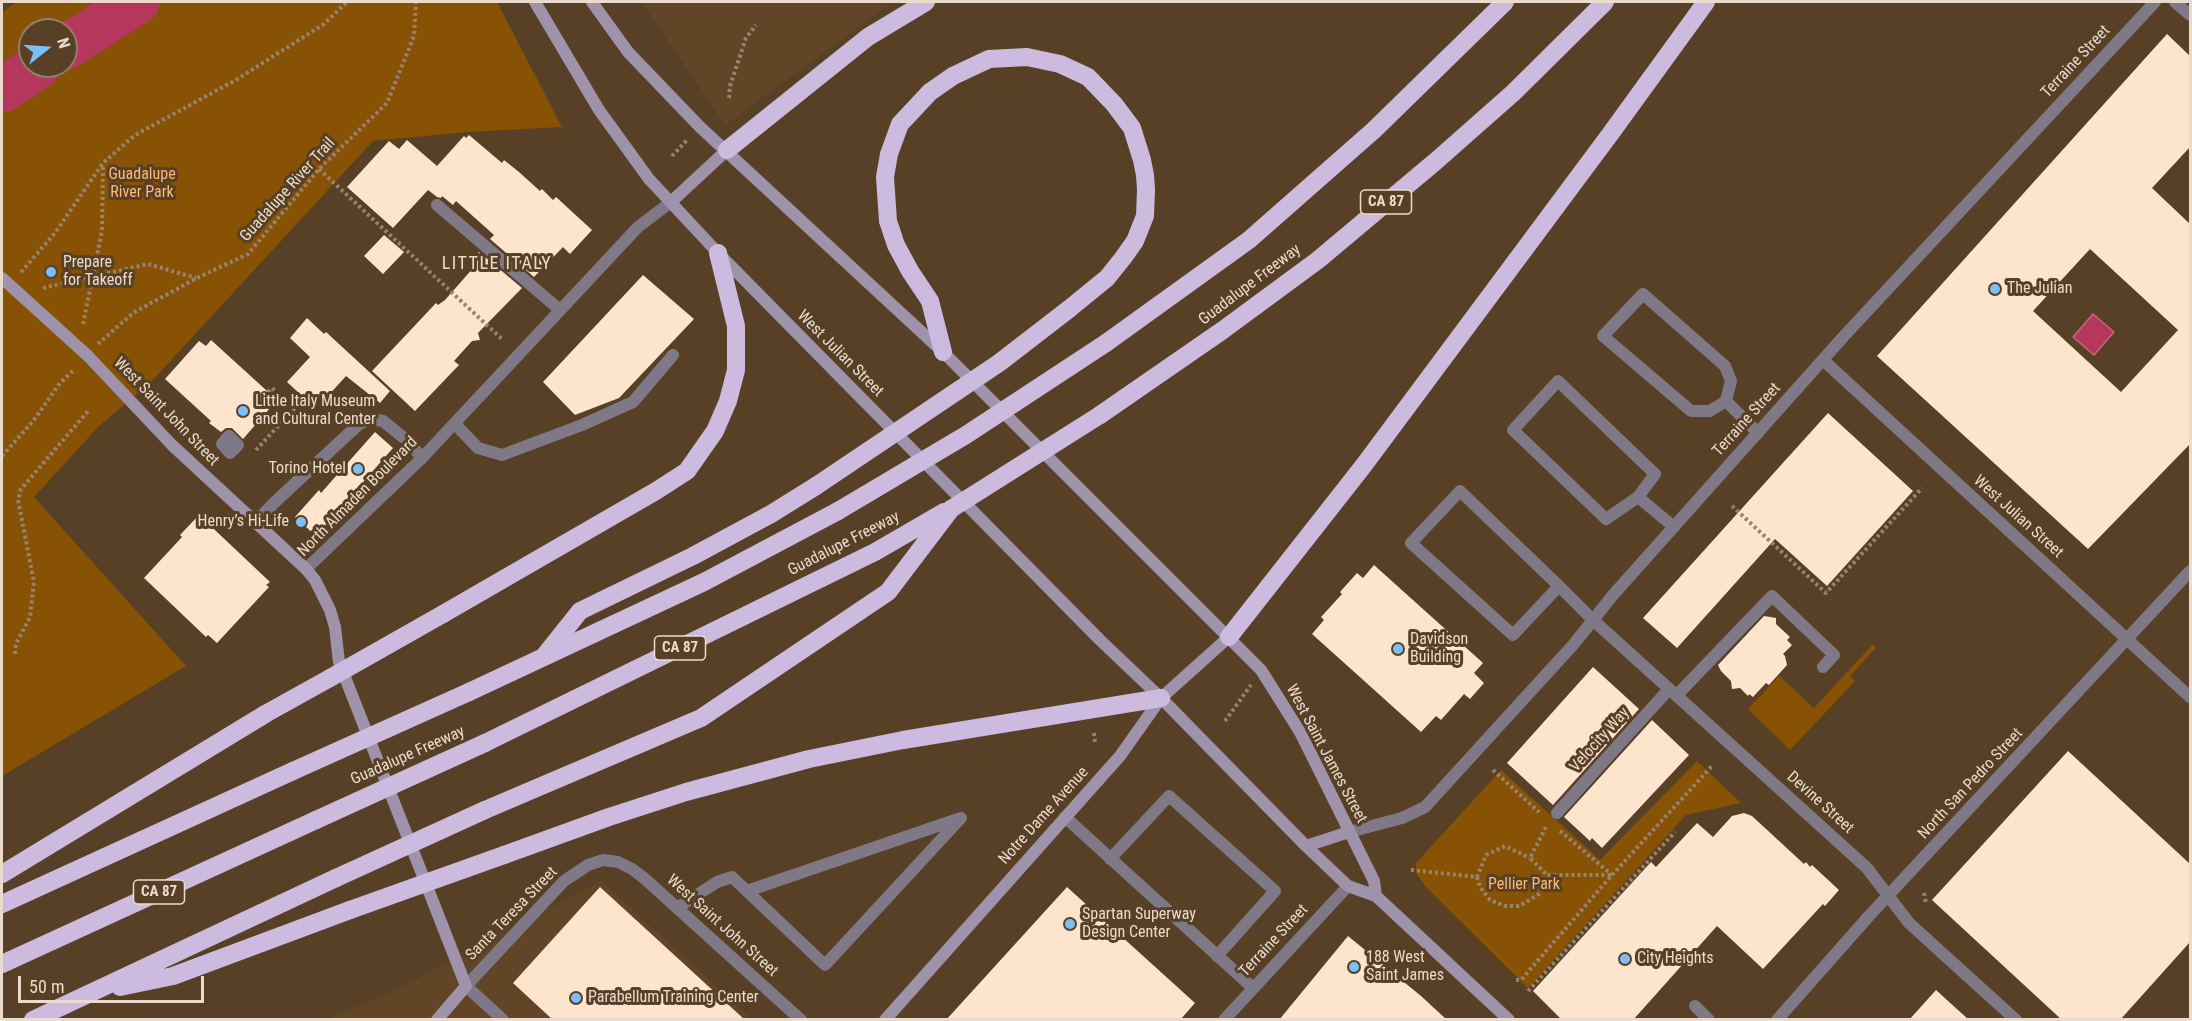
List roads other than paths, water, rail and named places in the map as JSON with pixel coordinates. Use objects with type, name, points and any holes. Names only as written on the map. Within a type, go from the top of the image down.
[{"type":"highway","points":[[727,150],[868,37],[926,2]]},
{"type":"highway","name":"Guadalupe Freeway","points":[[2,904],[469,692],[704,582],[838,511],[966,435],[1106,343],[1249,240],[1374,130],[1505,2]]},
{"type":"highway","name":"Guadalupe Freeway","points":[[2,964],[485,743],[875,552],[951,509],[1150,382],[1318,260],[1436,162],[1513,93],[1605,2]]},
{"type":"highway","points":[[1229,637],[1364,465],[1706,2]]},
{"type":"highway","points":[[542,658],[580,612],[771,514],[816,486],[999,363],[1107,278],[1124,258],[1138,232],[1144,216],[1146,189],[1142,160],[1132,128],[1114,104],[1088,77],[1060,64],[1027,57],[989,59],[953,76],[930,92],[900,124],[889,154],[885,177],[888,221],[896,244],[910,271],[930,301],[943,352]]},
{"type":"highway","points":[[2,874],[267,713],[443,614],[687,471],[715,431],[728,401],[735,370],[736,327],[718,253]]},
{"type":"highway","points":[[33,1020],[485,810],[701,718],[888,592],[951,509]]},
{"type":"highway","points":[[92,992],[173,976],[609,817],[686,792],[809,759],[903,740],[1161,698]]},
{"type":"main road","name":"West Julian Street","points":[[535,2],[599,110],[649,179],[718,253],[1100,640],[1161,698]]},
{"type":"main road","points":[[592,2],[628,52],[700,127],[943,352],[1229,637]]},
{"type":"main road","name":"North Almaden Boulevard","points":[[671,202],[727,150]]},
{"type":"main road","name":"West Saint John Street","points":[[2,278],[87,356],[172,445],[306,569]]},
{"type":"main road","name":"North Almaden Boulevard","points":[[306,569],[315,580],[330,610],[335,627],[339,662],[466,986]]},
{"type":"main road","name":"Notre Dame Avenue","points":[[885,1020],[1120,756],[1161,698],[1229,637]]},
{"type":"main road","name":"West Saint James Street","points":[[1229,637],[1261,670],[1304,741],[1374,881],[1376,896]]},
{"type":"main road","name":"West Saint James Street","points":[[1161,698],[1348,886],[1376,896],[1509,1020]]},
{"type":"main road","points":[[1306,846],[1349,832]]},
{"type":"main road","points":[[437,1020],[466,986]]},
{"type":"street","name":"Terraine Street","points":[[1349,832],[1415,814],[1425,807],[1573,645],[1674,527],[1823,360],[2155,2]]},
{"type":"street","points":[[2175,2],[2190,15]]},
{"type":"street","name":"North Almaden Boulevard","points":[[306,569],[456,424],[638,227],[671,202]]},
{"type":"street","points":[[437,205],[560,310]]},
{"type":"street","points":[[1643,294],[1725,366],[1731,381],[1726,401],[1710,411],[1691,411],[1603,336],[1643,294]]},
{"type":"street","points":[[456,424],[478,448],[502,455],[582,425],[633,402],[673,355]]},
{"type":"street","name":"West Julian Street","points":[[1823,360],[2190,697]]},
{"type":"street","points":[[1558,381],[1655,474],[1638,497],[1606,519],[1512,430],[1558,381]]},
{"type":"street","points":[[1726,401],[1758,433]]},
{"type":"street","points":[[255,524],[275,502],[359,424],[371,419],[383,421],[408,442],[422,458]]},
{"type":"street","name":"Devine Street","points":[[1559,586],[1513,635],[1411,543],[1460,491],[1559,586],[1593,620],[1867,868],[1909,923],[2016,1020]]},
{"type":"street","points":[[1638,497],[1674,527]]},
{"type":"street","name":"North San Pedro Street","points":[[1777,1020],[2190,572]]},
{"type":"street","name":"Velocity Way","points":[[1553,817],[1673,692],[1772,596],[1834,655],[1823,667]]},
{"type":"street","points":[[1110,859],[1169,796],[1275,891],[1217,956]]},
{"type":"street","points":[[1065,817],[1253,988]]},
{"type":"street","points":[[677,908],[717,882],[732,876],[747,891],[825,965],[961,818],[747,891]]},
{"type":"street","name":"Santa Teresa Street","points":[[466,986],[574,873],[603,860],[618,862]]},
{"type":"street","name":"West Saint John Street","points":[[618,862],[644,878],[801,1020]]},
{"type":"street","name":"Terraine Street","points":[[1224,1020],[1348,886]]},
{"type":"street","points":[[466,986],[503,1020]]},
{"type":"street","points":[[1695,1006],[1709,1020]]},
{"type":"waterway","points":[[78,39],[137,2]]},
{"type":"waterway","points":[[2,90],[20,78]]},
{"type":"place","name":"Prepare for Takeoff","points":[[51,272]]},
{"type":"place","name":"The Julian","points":[[1995,289]]},
{"type":"place","name":"Little Italy Museum and Cultural Center","points":[[243,411]]},
{"type":"place","name":"Torino Hotel","points":[[358,469]]},
{"type":"place","name":"Henry’s Hi-Life","points":[[301,522]]},
{"type":"place","name":"Davidson Building","points":[[1398,649]]},
{"type":"place","name":"Spartan Superway Design Center","points":[[1070,924]]},
{"type":"place","name":"City Heights","points":[[1625,959]]},
{"type":"place","name":"188 West Saint James","points":[[1354,967]]},
{"type":"place","name":"Parabellum Training Center","points":[[576,998]]},
{"type":"district","name":"LITTLE ITALY","points":[[497,264]]},
{"type":"park label","name":"Guadalupe River Park","points":[[142,184]]},
{"type":"park label","name":"Pellier Park","points":[[1524,885]]}]
